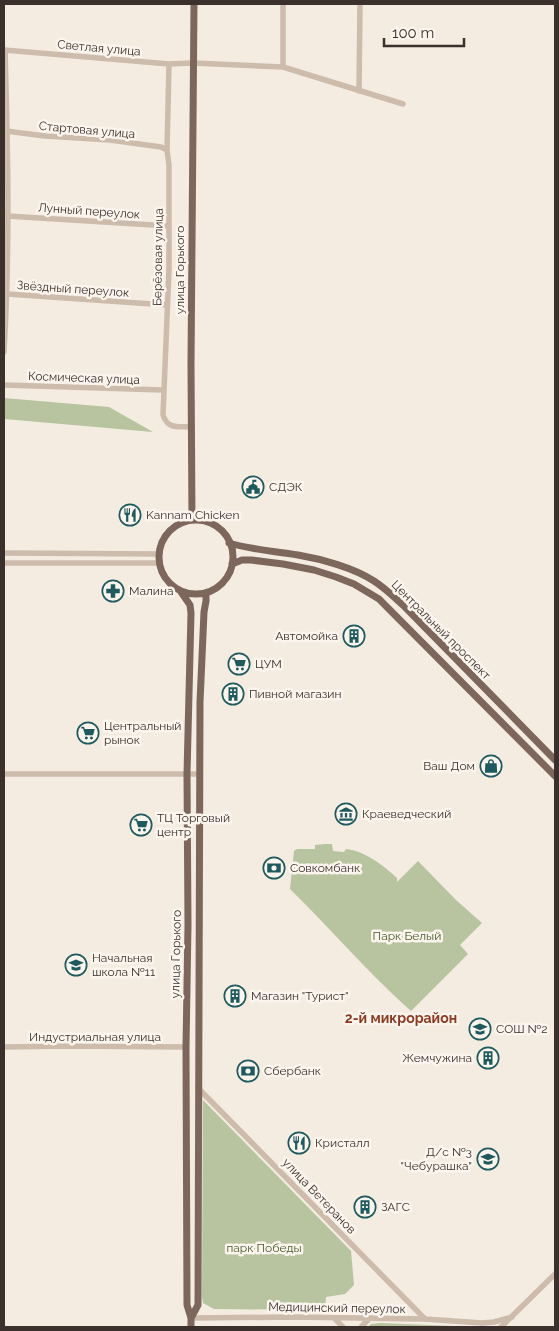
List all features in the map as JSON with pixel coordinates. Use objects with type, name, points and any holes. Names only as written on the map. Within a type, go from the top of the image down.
[{"type":"main road","name":"улица Горького","points":[[192,520],[192,63],[194,4]]},
{"type":"main road","points":[[192,520],[207,522],[215,526],[226,536],[229,543],[232,553],[232,564],[229,573],[218,586],[206,593],[193,594],[181,592],[162,573],[159,563],[161,545],[165,536],[180,524],[192,520]]},
{"type":"main road","name":"Центральный проспект","points":[[229,543],[242,547],[316,559],[373,580],[404,606],[555,760]]},
{"type":"main road","name":"Центральный проспект","points":[[232,564],[242,560],[262,561],[314,570],[336,576],[354,584],[379,599],[555,776]]},
{"type":"main road","points":[[354,584],[359,574]]},
{"type":"main road","name":"улица Горького","points":[[181,592],[190,605],[191,613],[187,774],[188,925],[186,1047],[187,1305],[191,1318],[191,1327]]},
{"type":"main road","name":"улица Горького","points":[[191,1318],[198,1305],[200,702],[206,593]]},
{"type":"main road","points":[[538,758],[546,751]]},
{"type":"main road","points":[[186,1047],[198,1048]]},
{"type":"street","points":[[283,4],[283,67]]},
{"type":"street","points":[[359,91],[360,4]]},
{"type":"street","points":[[4,50],[7,216],[7,294],[4,352]]},
{"type":"street","name":"Светлая улица","points":[[4,50],[169,64],[192,63],[283,67],[403,104]]},
{"type":"street","name":"Берёзовая улица","points":[[169,64],[167,150],[169,158],[169,226],[163,415],[165,422],[170,426],[192,427]]},
{"type":"street","name":"Стартовая улица","points":[[6,131],[45,136],[110,140],[161,147],[167,150]]},
{"type":"street","name":"Лунный переулок","points":[[7,216],[169,226]]},
{"type":"street","name":"Звёздный переулок","points":[[7,294],[167,305]]},
{"type":"street","name":"Космическая улица","points":[[4,385],[163,390]]},
{"type":"street","points":[[4,553],[159,554]]},
{"type":"street","points":[[4,563],[159,563]]},
{"type":"street","points":[[4,774],[200,774]]},
{"type":"street","name":"Индустриальная улица","points":[[4,1047],[186,1047]]},
{"type":"street","name":"улица Ветеранов","points":[[198,1088],[425,1319]]},
{"type":"street","points":[[501,1327],[555,1274]]},
{"type":"street","name":"Медицинский переулок","points":[[191,1318],[425,1319],[484,1325],[512,1317]]},
{"type":"street","points":[[334,1318],[343,1327]]},
{"type":"street","points":[[361,1327],[370,1318]]},
{"type":"green space","points":[[4,398],[109,407],[153,432],[4,419]]},
{"type":"green space","name":"Парк Белый","points":[[332,844],[333,851],[344,852],[346,849],[353,850],[367,856],[392,873],[397,878],[397,882],[418,861],[456,900],[482,923],[460,945],[468,954],[411,1011],[380,982],[290,889],[294,851],[297,849],[315,849],[315,845]]},
{"type":"green space","name":"парк Победы","points":[[203,1100],[351,1251],[354,1285],[345,1294],[326,1297],[325,1310],[214,1309],[203,1303]]},
{"type":"green space","points":[[371,1324],[478,1327],[368,1327]]},
{"type":"place","name":"СДЭК","points":[[253,487]]},
{"type":"place","name":"Kannam Chicken","points":[[130,515]]},
{"type":"place","name":"Малина","points":[[113,591]]},
{"type":"place","name":"Автомойка","points":[[354,636]]},
{"type":"place","name":"ЦУМ","points":[[239,664]]},
{"type":"place","name":"Пивной магазин","points":[[233,694]]},
{"type":"place","name":"Центральный рынок","points":[[88,733]]},
{"type":"place","name":"Ваш Дом","points":[[491,766]]},
{"type":"place","name":"Краеведческий","points":[[346,814]]},
{"type":"place","name":"ТЦ Торговый центр","points":[[141,825]]},
{"type":"place","name":"Совкомбанк","points":[[274,868]]},
{"type":"place","name":"Начальная школа №11","points":[[76,965]]},
{"type":"place","name":"Магазин \"Турист\"","points":[[235,996]]},
{"type":"place","name":"СОШ №2","points":[[480,1029]]},
{"type":"place","name":"Жемчужина","points":[[488,1058]]},
{"type":"place","name":"Сбербанк","points":[[248,1071]]},
{"type":"place","name":"Кристалл","points":[[299,1143]]},
{"type":"place","name":"Д/c №3 \"Чебурашка\"","points":[[488,1159]]},
{"type":"place","name":"ЗАГС","points":[[365,1207]]},
{"type":"district","name":"2-й микрорайон","points":[[401,1018]]}]
